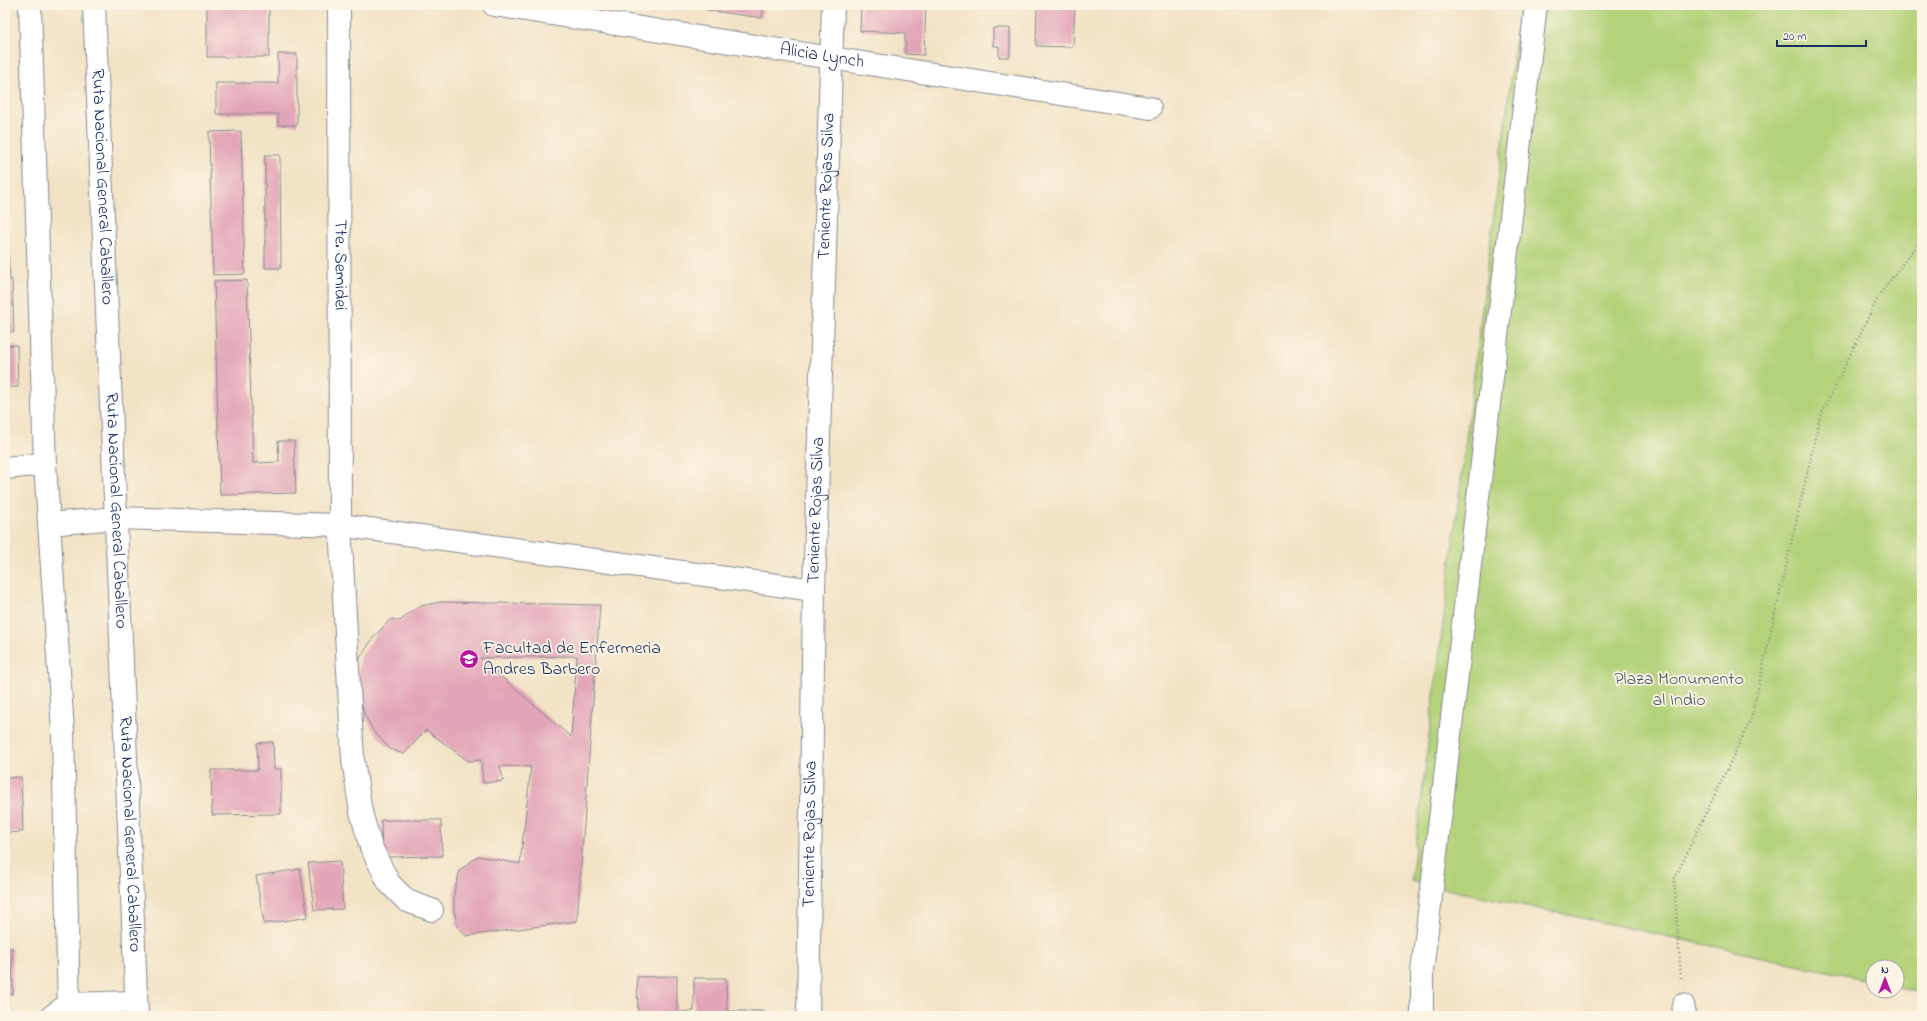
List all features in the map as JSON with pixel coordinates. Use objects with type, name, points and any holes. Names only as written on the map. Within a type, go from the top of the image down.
[{"type":"main road","points":[[30,5],[45,464],[63,731],[63,1012],[136,1009]]},
{"type":"main road","name":"Ruta Nacional General Caballero","points":[[94,5],[117,518],[136,1009]]},
{"type":"main road","name":"Tte. Semidei","points":[[339,5],[340,525],[353,752],[361,812],[371,847],[389,883],[407,901],[432,910]]},
{"type":"main road","name":"Alicia Lynch","points":[[494,5],[1150,108]]},
{"type":"main road","name":"Teniente Rojas Silva","points":[[808,1016],[814,590],[833,5]]},
{"type":"main road","points":[[1422,1016],[1422,972],[1536,5]]},
{"type":"main road","points":[[5,468],[45,464]]},
{"type":"main road","points":[[49,524],[117,518],[340,525],[814,590]]},
{"type":"path","points":[[1684,1010],[1674,880],[1751,718],[1820,417],[1879,295],[1922,238]]},
{"type":"green space","name":"Plaza Monumento al Indio","points":[[1520,5],[1922,5],[1922,992],[1905,989],[1905,959],[1865,959],[1865,979],[1411,881]]},
{"type":"building","points":[[207,5],[269,5],[269,57],[207,57]]},
{"type":"building","points":[[620,5],[665,5],[665,6],[620,7]]},
{"type":"building","points":[[708,5],[764,5],[762,18],[707,10]]},
{"type":"building","points":[[861,5],[926,5],[924,55],[905,54],[905,33],[860,31]]},
{"type":"building","points":[[1037,5],[1075,5],[1073,47],[1036,46]]},
{"type":"building","points":[[993,28],[1010,28],[1010,57],[999,57],[999,46],[993,46]]},
{"type":"building","points":[[278,54],[297,54],[297,125],[278,125],[278,114],[216,114],[216,83],[278,83]]},
{"type":"building","points":[[241,131],[245,274],[213,275],[209,132]]},
{"type":"building","points":[[265,155],[280,155],[281,268],[265,268]]},
{"type":"building","points":[[5,209],[10,280],[12,280],[14,332],[5,332]]},
{"type":"building","points":[[247,280],[253,463],[279,462],[278,441],[294,441],[296,493],[220,495],[214,281]]},
{"type":"building","points":[[17,345],[18,387],[5,387],[5,346]]},
{"type":"building","points":[[440,602],[600,605],[577,921],[466,936],[457,926],[454,909],[454,892],[460,870],[478,856],[520,864],[531,767],[500,766],[503,781],[483,783],[481,760],[468,761],[426,730],[404,754],[390,749],[374,732],[365,716],[357,686],[360,658],[374,637],[391,619],[400,621],[409,613],[421,606]],"holes":[[[577,656],[571,737],[480,658]]]},
{"type":"building","points":[[273,742],[274,769],[281,769],[281,814],[212,815],[211,770],[258,770],[257,743]]},
{"type":"building","points":[[21,777],[23,832],[5,833],[5,778]]},
{"type":"building","points":[[381,820],[441,820],[442,856],[382,857]]},
{"type":"building","points":[[340,861],[343,909],[314,910],[308,863]]},
{"type":"building","points":[[300,869],[308,917],[264,924],[256,876]]},
{"type":"building","points":[[5,948],[12,948],[13,994],[5,994]]},
{"type":"building","points":[[677,976],[677,1016],[638,1016],[637,977]]},
{"type":"building","points":[[694,978],[726,978],[727,1011],[764,1011],[764,1016],[682,1016],[682,1012],[694,1011]]},
{"type":"place","name":"Facultad de Enfermeria Andres Barbero","points":[[469,659]]}]
